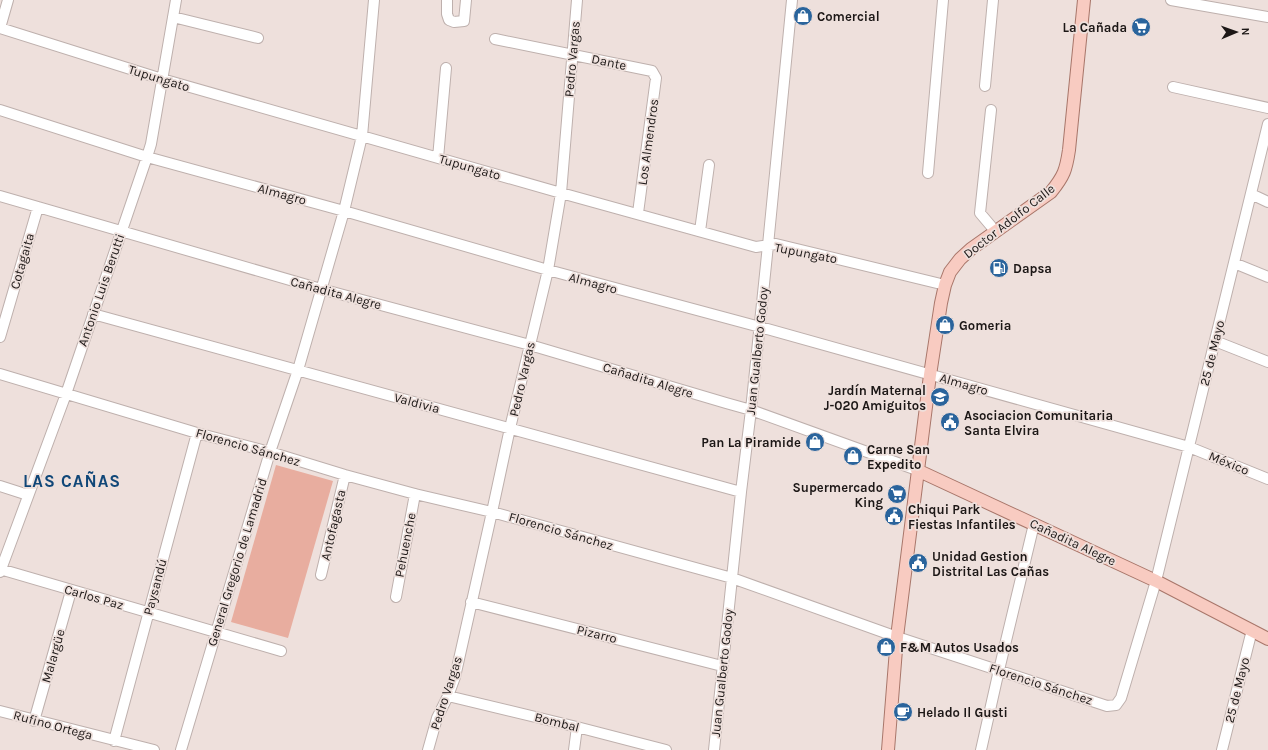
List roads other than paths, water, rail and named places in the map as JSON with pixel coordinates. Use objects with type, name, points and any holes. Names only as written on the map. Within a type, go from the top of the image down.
[{"type":"main road","name":"Doctor Adolfo Calle","points":[[888,750],[897,637],[930,375],[945,285],[950,272],[971,248],[996,232],[1051,192],[1066,170],[1084,0]]},
{"type":"main road","name":"Cañadita Alegre","points":[[918,470],[1156,581],[1268,638]]},
{"type":"street","points":[[0,28],[8,0]]},
{"type":"street","name":"Antonio Luis Berutti","points":[[0,570],[66,394],[147,157],[151,144],[176,0]]},
{"type":"street","name":"General Gregorio de Lamadrid","points":[[181,750],[270,452],[298,370],[344,211],[362,136],[374,0]]},
{"type":"street","points":[[447,0],[447,14],[449,20],[454,22],[464,21],[466,0]]},
{"type":"street","name":"Pedro Vargas","points":[[428,750],[437,718],[448,696],[454,677],[510,428],[548,270],[561,193],[577,0]]},
{"type":"street","name":"Juan Gualberto Godoy","points":[[714,750],[760,327],[792,0]]},
{"type":"street","points":[[928,173],[942,0]]},
{"type":"street","points":[[985,86],[994,0]]},
{"type":"street","points":[[1171,0],[1268,16]]},
{"type":"street","points":[[173,17],[258,38]]},
{"type":"street","name":"Tupungato","points":[[0,28],[162,79],[756,247],[776,244],[945,285]]},
{"type":"street","name":"Dante","points":[[495,40],[652,71]]},
{"type":"street","points":[[438,158],[446,68]]},
{"type":"street","name":"Los Almendros","points":[[638,213],[656,78],[652,71]]},
{"type":"street","points":[[1173,87],[1268,108]]},
{"type":"street","name":"Almagro","points":[[0,110],[147,157],[344,211],[548,270],[760,327],[1189,447]]},
{"type":"street","points":[[991,110],[980,213],[996,232]]},
{"type":"street","name":"25 de Mayo","points":[[1116,705],[1121,698],[1156,581],[1268,124]]},
{"type":"street","points":[[700,231],[709,165]]},
{"type":"street","points":[[1251,194],[1268,202]]},
{"type":"street","name":"Cañadita Alegre","points":[[0,196],[321,289],[530,344],[751,410],[918,470]]},
{"type":"street","name":"Cotagaita","points":[[0,337],[38,207]]},
{"type":"street","points":[[1234,263],[1268,277]]},
{"type":"street","name":"Valdivia","points":[[93,314],[741,492]]},
{"type":"street","points":[[1215,341],[1268,362]]},
{"type":"street","name":"Florencio Sánchez","points":[[0,374],[197,433],[270,452],[345,475],[415,494],[492,512],[732,578],[897,637],[1107,706],[1116,705]]},
{"type":"street","name":"Paysandú","points":[[114,741],[197,433]]},
{"type":"street","name":"México","points":[[1189,447],[1268,479]]},
{"type":"street","name":"Antofagasta","points":[[321,575],[345,475]]},
{"type":"street","points":[[0,486],[28,494]]},
{"type":"street","name":"Pehuenche","points":[[396,597],[415,494]]},
{"type":"street","points":[[982,750],[999,670],[1034,524]]},
{"type":"street","name":"Carlos Paz","points":[[0,570],[281,651]]},
{"type":"street","name":"Malargüe","points":[[34,721],[71,591]]},
{"type":"street","name":"Pizarro","points":[[471,602],[722,666]]},
{"type":"street","name":"25 de Mayo","points":[[1222,750],[1252,630]]},
{"type":"street","name":"Bombal","points":[[448,696],[666,750]]},
{"type":"street","name":"Rufino Ortega","points":[[0,711],[34,721],[154,750]]},
{"type":"street","points":[[574,750],[577,727]]},
{"type":"place","name":"Comercial","points":[[803,16]]},
{"type":"place","name":"La Cañada","points":[[1141,27]]},
{"type":"place","name":"Dapsa","points":[[999,268]]},
{"type":"place","name":"Gomeria","points":[[945,325]]},
{"type":"place","name":"Jardín Maternal J-020 Amiguitos","points":[[940,397]]},
{"type":"place","name":"Asociacion Comunitaria Santa Elvira","points":[[950,422]]},
{"type":"place","name":"Pan La Piramide","points":[[815,442]]},
{"type":"place","name":"Carne San Expedito","points":[[853,456]]},
{"type":"place","name":"Supermercado King","points":[[897,494]]},
{"type":"place","name":"Chiqui Park Fiestas Infantiles","points":[[894,516]]},
{"type":"place","name":"Unidad Gestion Distrital Las Cañas","points":[[918,563]]},
{"type":"place","name":"F&M Autos Usados","points":[[886,647]]},
{"type":"place","name":"Helado Il Gusti","points":[[903,712]]},
{"type":"district","name":"LAS CAÑAS","points":[[72,481]]}]
